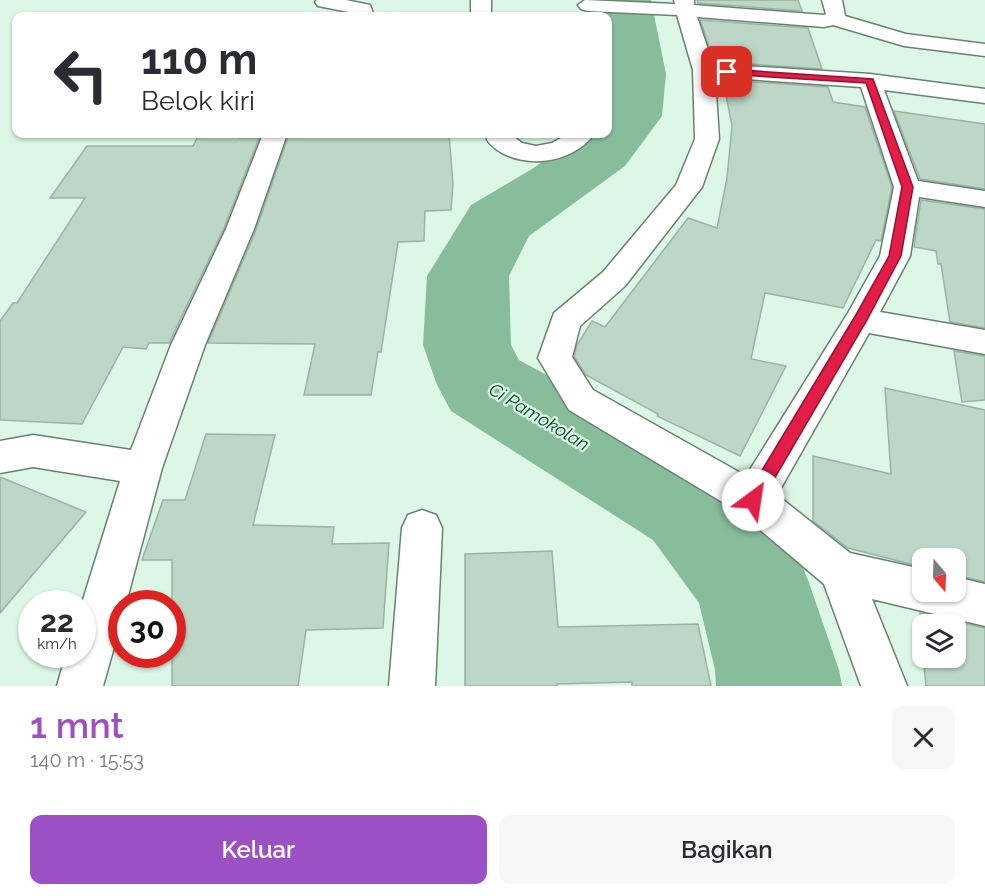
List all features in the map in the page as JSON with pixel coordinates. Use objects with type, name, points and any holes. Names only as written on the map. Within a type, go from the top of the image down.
[{"type":"street","points":[[685,5],[704,70],[706,139],[689,187],[614,279],[565,321],[555,358],[581,400],[753,500],[840,571],[912,588]]},
{"type":"street","points":[[593,7],[641,8],[685,5],[824,21],[833,10],[904,40],[985,50]]},
{"type":"street","points":[[323,6],[363,9],[363,12]]},
{"type":"street","points":[[704,70],[870,81],[985,96]]},
{"type":"street","points":[[753,500],[860,320],[895,256],[907,187],[870,81]]},
{"type":"street","points":[[80,686],[142,468],[188,345],[240,229],[274,138]]},
{"type":"street","points":[[498,138],[520,152],[548,153],[572,144],[578,138]]},
{"type":"street","points":[[907,187],[985,199]]},
{"type":"street","points":[[860,320],[985,342]]},
{"type":"street","points":[[0,458],[33,451],[142,468]]},
{"type":"street","points":[[412,686],[422,528]]},
{"type":"street","points":[[840,571],[884,686]]},
{"type":"street","points":[[966,600],[985,604]]},
{"type":"building","points":[[697,0],[798,0],[802,11],[698,3]]},
{"type":"building","points":[[700,20],[808,28],[822,69],[719,62],[717,49],[710,49]]},
{"type":"building","points":[[723,80],[828,87],[833,102],[865,107],[892,187],[881,241],[876,240],[843,308],[765,293],[751,359],[786,366],[740,456],[657,416],[658,414],[586,375],[574,357],[577,345],[592,321],[605,327],[688,218],[717,228],[727,178],[732,126]]},
{"type":"building","points":[[894,111],[985,124],[985,189],[920,179]]},
{"type":"building","points":[[197,138],[259,138],[224,228],[169,343],[149,343],[146,349],[123,347],[82,424],[0,420],[0,321],[13,303],[17,303],[85,198],[50,198],[87,146],[193,146]]},
{"type":"building","points":[[288,138],[449,138],[453,184],[451,210],[425,211],[424,241],[398,242],[381,352],[378,352],[371,395],[304,395],[315,344],[208,343],[256,230]]},
{"type":"building","points":[[921,200],[985,209],[985,328],[950,322],[941,264],[938,264],[936,251],[914,247]]},
{"type":"building","points":[[954,351],[985,356],[985,400],[962,402]]},
{"type":"building","points":[[885,388],[985,410],[985,582],[966,577],[966,548],[912,548],[912,564],[848,548],[813,521],[813,456],[891,474]]},
{"type":"building","points":[[206,434],[275,435],[253,525],[334,527],[332,544],[389,543],[383,628],[306,630],[298,686],[172,686],[172,668],[186,668],[186,590],[172,590],[172,560],[142,560],[163,500],[185,500]]},
{"type":"building","points":[[0,477],[86,512],[0,613]]},
{"type":"building","points":[[552,551],[558,627],[698,624],[711,686],[632,686],[632,682],[557,684],[557,686],[465,686],[465,554]]},
{"type":"building","points":[[966,624],[985,628],[985,686],[926,686],[924,668],[966,668]]},
{"type":"waterway","name":"Ci Pamokolan","points":[[625,0],[636,74],[630,116],[601,152],[498,222],[468,276],[467,345],[484,385],[691,507],[751,580],[777,670],[779,686]]},
{"type":"route","points":[[727,72],[870,81],[907,187],[895,256],[860,320],[753,500]]}]
